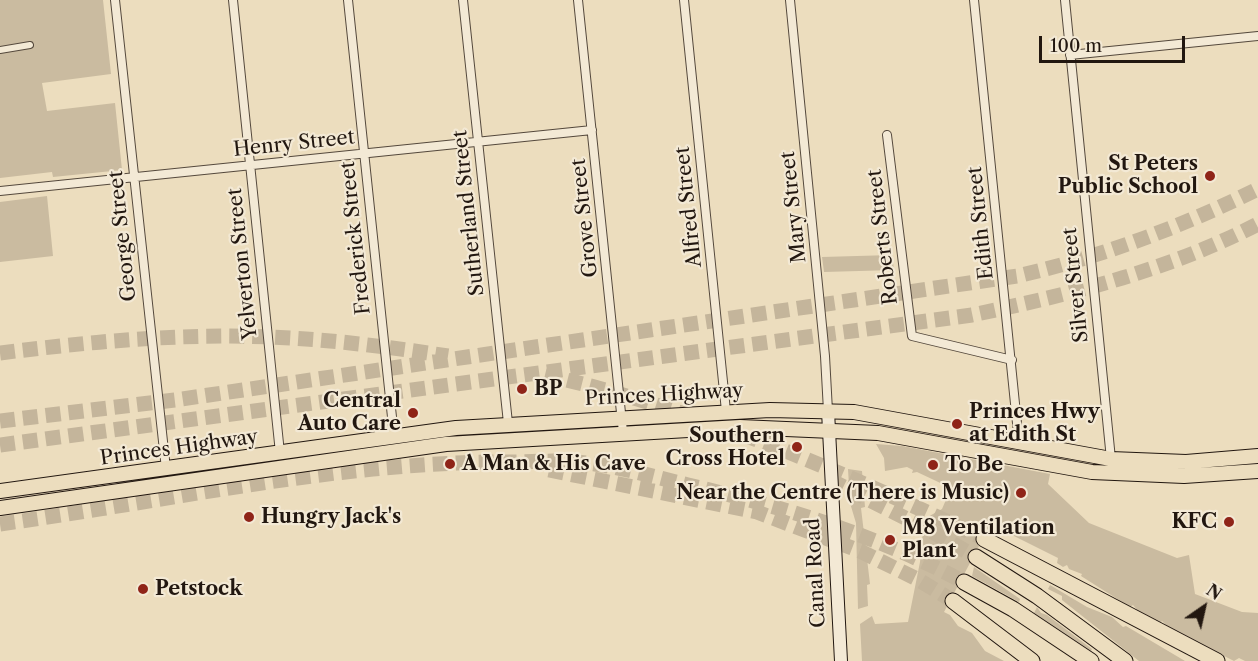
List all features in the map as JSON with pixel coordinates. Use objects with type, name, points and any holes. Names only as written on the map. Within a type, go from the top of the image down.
[{"type":"highway","name":"Princes Highway","points":[[0,491],[166,470],[394,436],[508,423],[726,411],[854,412],[1111,459],[1186,462],[1258,456]]},
{"type":"highway","name":"Princes Highway","points":[[0,508],[446,444],[740,427],[878,434],[1092,472],[1184,476],[1258,471]]},
{"type":"highway","points":[[984,539],[1216,661]]},
{"type":"highway","points":[[976,557],[1037,596],[1125,661]]},
{"type":"highway","points":[[963,582],[1013,609],[1091,661]]},
{"type":"highway","points":[[953,602],[1032,661]]},
{"type":"highway","points":[[1141,621],[1202,661]]},
{"type":"main road","name":"Canal Road","points":[[828,411],[827,430],[841,661]]},
{"type":"street","name":"George Street","points":[[115,0],[166,470]]},
{"type":"street","name":"Yelverton Street","points":[[233,0],[280,453]]},
{"type":"street","name":"Frederick Street","points":[[348,0],[394,436]]},
{"type":"street","name":"Sutherland Street","points":[[463,0],[508,423]]},
{"type":"street","name":"Grove Street","points":[[578,0],[623,432]]},
{"type":"street","name":"Alfred Street","points":[[684,0],[726,411]]},
{"type":"street","name":"Mary Street","points":[[790,0],[825,356],[828,411]]},
{"type":"street","name":"Edith Street","points":[[974,0],[1019,443]]},
{"type":"street","name":"Silver Street","points":[[1065,0],[1111,459]]},
{"type":"street","points":[[1070,55],[1258,36]]},
{"type":"street","points":[[0,50],[30,45]]},
{"type":"street","name":"Henry Street","points":[[0,191],[592,130]]},
{"type":"street","name":"Roberts Street","points":[[887,135],[912,336],[1012,360]]},
{"type":"shaded area","points":[[0,0],[103,0],[111,74],[42,83],[47,111],[115,103],[122,170],[53,177],[52,172],[0,178]]},
{"type":"shaded area","points":[[47,196],[53,256],[0,262],[0,202]]},
{"type":"shaded area","points":[[892,255],[894,270],[824,272],[822,257]]},
{"type":"shaded area","points":[[876,444],[902,446],[1050,474],[1048,484],[1089,523],[1177,558],[1189,555],[1195,594],[1242,612],[1258,613],[1258,661],[1245,661],[1239,658],[1234,661],[1168,627],[1162,621],[1160,623],[1138,611],[1133,605],[1130,607],[1081,576],[1082,574],[1069,569],[1067,565],[1063,567],[1057,563],[1058,558],[998,528],[988,529],[944,612],[950,615],[958,626],[972,633],[985,651],[1004,661],[862,661],[860,624],[872,616],[875,624],[908,622],[920,562],[924,519],[942,509],[951,488],[917,472],[912,473],[913,470],[907,467],[885,471],[884,458]]},
{"type":"shaded area","points":[[848,469],[862,471],[865,507],[861,508],[870,584],[867,585],[868,606],[858,609],[856,523],[850,503]]},
{"type":"shaded area","points":[[974,567],[1020,599],[1019,602],[972,576]]},
{"type":"shaded area","points":[[1050,585],[1087,607],[1112,617],[1123,627],[1126,626],[1185,661],[1139,661],[1062,600],[1062,596],[1048,589]]},
{"type":"shaded area","points":[[1037,607],[1041,613],[1047,615],[1092,649],[1091,651],[1034,613]]},
{"type":"tunnel","points":[[0,421],[175,400],[1017,276],[1079,260],[1140,240],[1258,189]]},
{"type":"tunnel","points":[[0,445],[972,315],[1046,299],[1154,268],[1224,241],[1258,224]]},
{"type":"tunnel","points":[[0,353],[109,341],[254,336],[330,341],[448,356]]},
{"type":"tunnel","points":[[545,375],[602,389],[714,424],[824,467],[984,539]]},
{"type":"tunnel","points":[[0,524],[253,484],[379,468],[568,461],[633,471],[795,513],[864,536],[964,582]]},
{"type":"tunnel","points":[[549,470],[757,512],[860,551],[919,580],[953,601]]},
{"type":"tunnel","points":[[830,480],[931,531],[976,557]]},
{"type":"place","name":"St Peters Public School","points":[[1210,176]]},
{"type":"place","name":"BP","points":[[522,389]]},
{"type":"place","name":"Central Auto Care","points":[[413,413]]},
{"type":"place","name":"Princes Hwy at Edith St","points":[[957,424]]},
{"type":"place","name":"Southern Cross Hotel","points":[[797,447]]},
{"type":"place","name":"A Man & His Cave","points":[[450,464]]},
{"type":"place","name":"To Be","points":[[933,465]]},
{"type":"place","name":"Near the Centre (There is Music)","points":[[1021,493]]},
{"type":"place","name":"Hungry Jack's","points":[[249,517]]},
{"type":"place","name":"KFC","points":[[1229,522]]},
{"type":"place","name":"M8 Ventilation Plant","points":[[890,540]]},
{"type":"place","name":"Petstock","points":[[143,589]]}]
